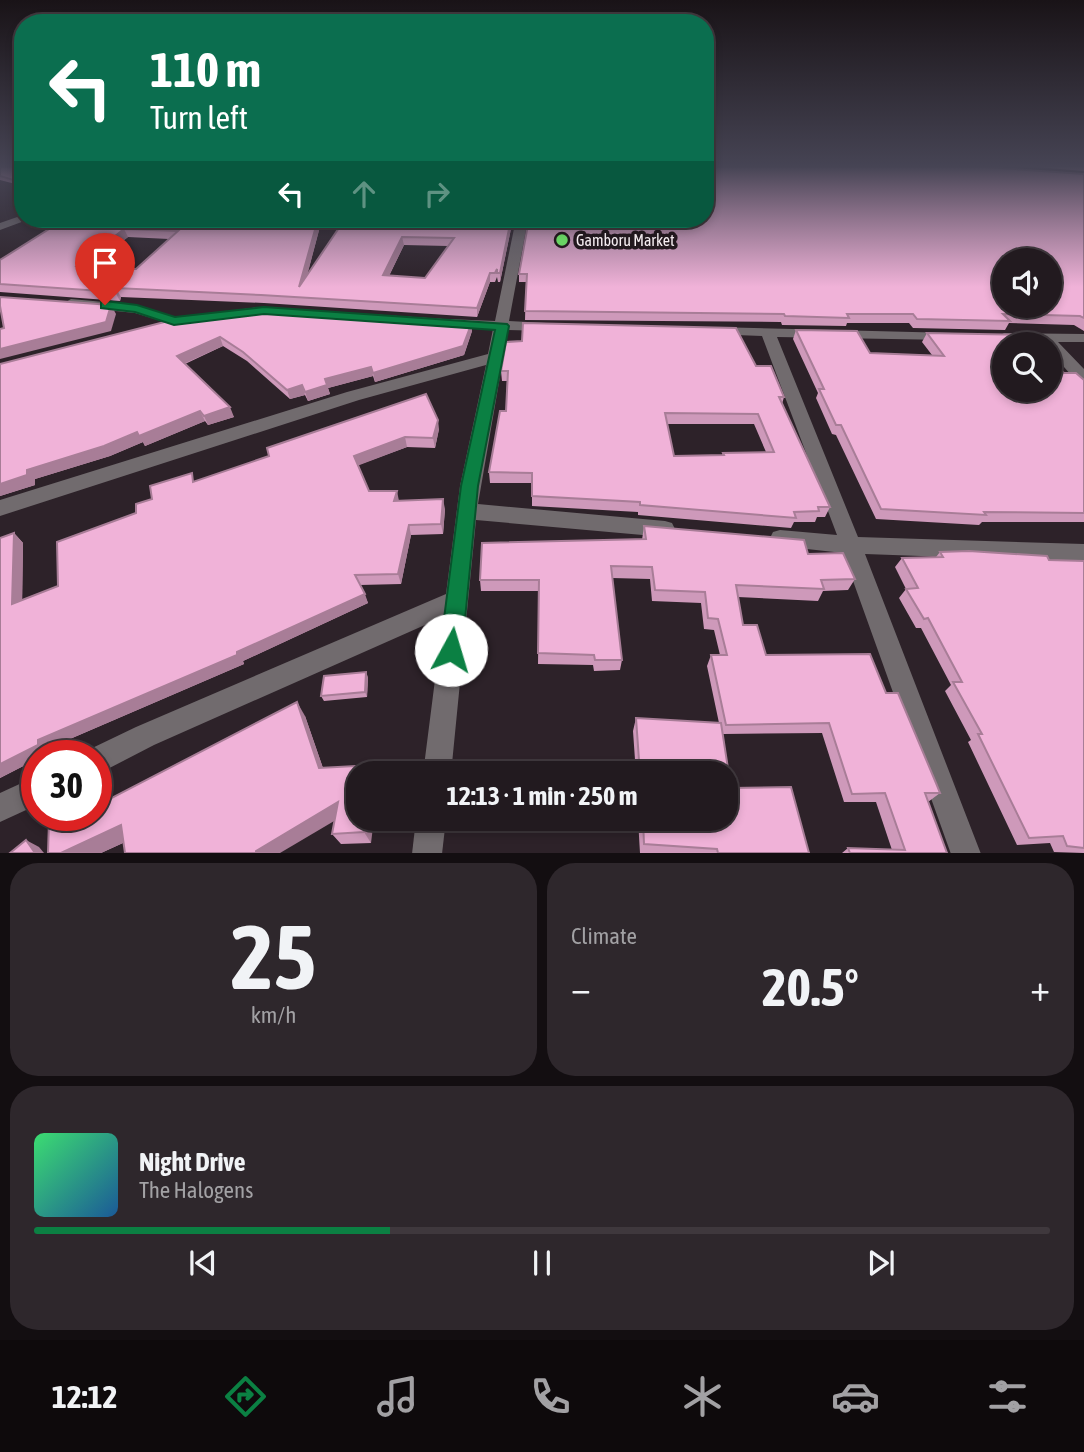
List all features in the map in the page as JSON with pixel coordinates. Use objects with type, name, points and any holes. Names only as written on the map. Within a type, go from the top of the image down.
[{"type":"street","points":[[438,761],[467,511],[520,228]]},
{"type":"street","points":[[55,302],[137,309],[180,321],[147,328]]},
{"type":"street","points":[[436,322],[558,328]]},
{"type":"street","points":[[698,331],[962,336]]},
{"type":"street","points":[[768,332],[966,853]]},
{"type":"street","points":[[1062,337],[1084,338]]},
{"type":"street","points":[[1062,355],[1084,379]]},
{"type":"street","points":[[0,508],[353,396],[496,357]]},
{"type":"street","points":[[467,511],[686,530]]},
{"type":"street","points":[[755,536],[851,545],[1084,553]]},
{"type":"street","points":[[112,753],[457,600]]},
{"type":"street","points":[[0,808],[21,798]]},
{"type":"street","points":[[427,853],[430,831]]},
{"type":"building","points":[[714,207],[1084,207],[1084,318],[1062,316],[1062,248],[992,248],[992,318],[1007,318],[1010,321],[917,319],[913,314],[847,314],[849,318],[784,314],[525,311],[527,274],[519,274],[527,228],[714,228]]},
{"type":"building","points":[[51,228],[315,228],[299,287],[339,228],[509,228],[500,273],[497,273],[497,269],[495,273],[490,273],[477,308],[116,288],[115,292],[0,284],[0,260]],"holes":[[[124,229],[178,231],[136,269],[77,266]],[[402,237],[454,238],[425,278],[383,275]]]},
{"type":"building","points":[[0,297],[111,305],[106,322],[0,349],[0,329],[4,328]]},
{"type":"building","points":[[261,308],[472,322],[463,346],[373,373],[371,367],[325,379],[327,385],[305,392],[302,385],[287,390],[243,352],[220,337],[177,356],[230,407],[204,416],[200,411],[139,436],[137,432],[104,446],[27,470],[27,475],[0,484],[0,364],[180,318]]},
{"type":"building","points":[[523,323],[736,328],[756,366],[771,366],[784,397],[779,397],[830,507],[818,507],[819,511],[794,512],[796,518],[640,505],[640,502],[532,496],[532,473],[489,472],[500,411],[506,411],[508,371],[501,371],[506,342],[522,341]],"holes":[[[665,413],[758,414],[774,452],[674,456]]]},
{"type":"building","points":[[796,330],[857,331],[870,353],[944,356],[927,333],[992,334],[992,402],[1062,402],[1062,371],[1076,373],[1084,380],[1084,513],[984,512],[986,515],[881,509],[841,425],[836,425],[819,389],[824,389]]},
{"type":"building","points":[[426,394],[438,420],[433,438],[405,437],[354,456],[369,491],[397,491],[394,501],[443,499],[441,524],[409,525],[398,574],[355,575],[365,594],[237,652],[237,655],[38,740],[21,740],[21,754],[0,764],[0,538],[14,533],[12,604],[58,586],[57,542],[136,513],[136,504],[152,499],[150,486],[192,473],[193,482],[269,456],[267,448]]},
{"type":"building","points":[[644,526],[804,540],[808,554],[843,553],[855,579],[821,580],[824,589],[736,585],[743,625],[757,625],[766,655],[870,654],[886,693],[898,693],[940,793],[925,793],[947,853],[850,853],[848,848],[905,850],[885,793],[852,794],[829,723],[726,725],[711,655],[727,655],[718,619],[708,618],[705,592],[655,590],[652,567],[611,566],[622,660],[595,660],[594,655],[538,653],[539,580],[480,580],[482,543],[646,539]]},
{"type":"building","points":[[969,551],[1084,561],[1084,848],[1067,846],[1063,836],[1029,838],[978,734],[982,734],[953,682],[962,682],[928,618],[924,619],[906,589],[918,588],[902,558],[943,557],[940,552]]},
{"type":"building","points":[[366,672],[365,692],[321,696],[324,676]]},
{"type":"building","points":[[297,702],[319,768],[346,767],[346,831],[364,831],[332,834],[338,802],[256,853],[125,853],[121,825],[112,829],[112,798]]},
{"type":"building","points":[[636,718],[721,723],[727,761],[639,761]]},
{"type":"building","points":[[791,787],[809,853],[718,853],[717,849],[644,844],[643,831],[738,831],[738,788]]},
{"type":"building","points":[[49,831],[108,831],[61,853],[48,853]]},
{"type":"building","points":[[26,840],[35,853],[10,853]]},
{"type":"place","name":"Gamboru Market","points":[[562,240]]},
{"type":"route","points":[[105,305],[137,309],[174,321],[264,310],[502,326],[470,486],[451,650]]}]
